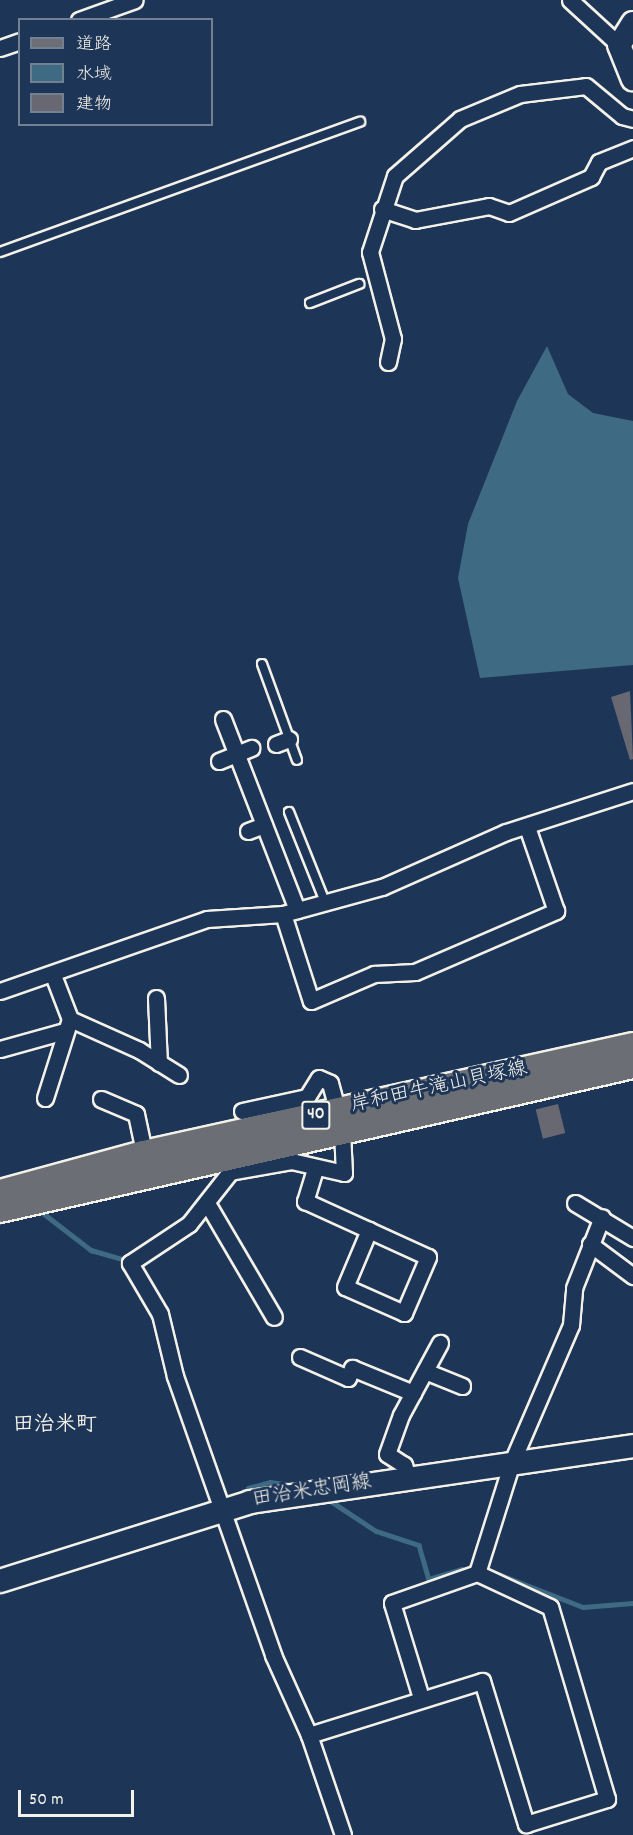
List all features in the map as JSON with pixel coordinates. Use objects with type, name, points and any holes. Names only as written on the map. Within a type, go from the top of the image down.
[{"type":"main road","points":[[633,22],[619,45],[633,79]]},
{"type":"main road","name":"岸和田牛滝山貝塚線","points":[[0,1210],[633,1045]]},
{"type":"main road","name":"岸和田牛滝山貝塚線","points":[[0,1192],[144,1154],[339,1121],[633,1066]]},
{"type":"main road","name":"田治米忠岡線","points":[[0,1581],[224,1508],[408,1477],[633,1446]]},
{"type":"street","points":[[85,18],[135,0]]},
{"type":"street","points":[[570,0],[619,45]]},
{"type":"street","points":[[0,48],[18,42]]},
{"type":"street","points":[[388,362],[393,339],[370,252],[382,209],[395,176],[460,119],[520,94],[586,86],[622,116],[633,119]]},
{"type":"street","points":[[382,209],[415,219],[489,206],[509,213],[591,177],[599,162],[633,148]]},
{"type":"street","points":[[223,719],[264,825],[290,912],[311,1001],[374,974],[415,972],[555,911],[527,826]]},
{"type":"street","points":[[219,761],[251,748]]},
{"type":"street","points":[[0,991],[53,975],[207,919],[290,912],[382,887],[527,826],[633,791]]},
{"type":"street","points":[[248,831],[264,825]]},
{"type":"street","points":[[45,1098],[67,1025],[53,975]]},
{"type":"street","points":[[156,998],[159,1063]]},
{"type":"street","points":[[0,1049],[67,1025],[159,1063],[179,1075]]},
{"type":"street","points":[[242,1111],[307,1096],[319,1078],[330,1083],[339,1121],[344,1173],[315,1169],[291,1161],[230,1172],[189,1224],[130,1263],[160,1314],[175,1376],[224,1508],[273,1655],[309,1735],[344,1835]]},
{"type":"street","points":[[101,1100],[136,1114],[144,1154]]},
{"type":"street","points":[[315,1169],[305,1201],[369,1230],[428,1257],[404,1313],[345,1287],[369,1230]]},
{"type":"street","points":[[207,1203],[274,1317]]},
{"type":"street","points":[[575,1203],[602,1217],[633,1238]]},
{"type":"street","points":[[477,1573],[512,1462],[557,1366],[571,1326],[574,1288],[602,1217]]},
{"type":"street","points":[[590,1244],[633,1276]]},
{"type":"street","points":[[408,1477],[404,1465],[387,1454],[413,1393],[440,1343]]},
{"type":"street","points":[[300,1357],[348,1378],[352,1368],[413,1393]]},
{"type":"street","points":[[425,1371],[462,1386]]},
{"type":"street","points":[[309,1735],[421,1698],[482,1681],[526,1824],[607,1799],[550,1606],[477,1573],[392,1603],[421,1698]]},
{"type":"lane","points":[[0,252],[360,122]]},
{"type":"lane","points":[[310,303],[359,284]]},
{"type":"lane","points":[[262,664],[282,741],[297,760]]},
{"type":"lane","points":[[289,812],[325,902]]},
{"type":"water","points":[[547,346],[568,394],[593,413],[633,421],[633,665],[480,678],[458,578],[468,524],[517,401]]},
{"type":"building","points":[[630,691],[633,759],[630,760],[611,697]]},
{"type":"building","points":[[558,1104],[565,1133],[543,1139],[536,1110]]},
{"type":"waterway","points":[[43,1213],[91,1250],[126,1260]]},
{"type":"waterway","points":[[210,1454],[226,1496]]},
{"type":"waterway","points":[[248,1488],[270,1482],[291,1485]]},
{"type":"waterway","points":[[326,1498],[376,1531],[419,1545],[429,1579],[461,1569]]},
{"type":"waterway","points":[[89,1541],[209,1503]]},
{"type":"waterway","points":[[233,1515],[244,1549]]},
{"type":"waterway","points":[[491,1571],[583,1607],[633,1603]]},
{"type":"district","name":"田治米町","points":[[55,1426]]}]
